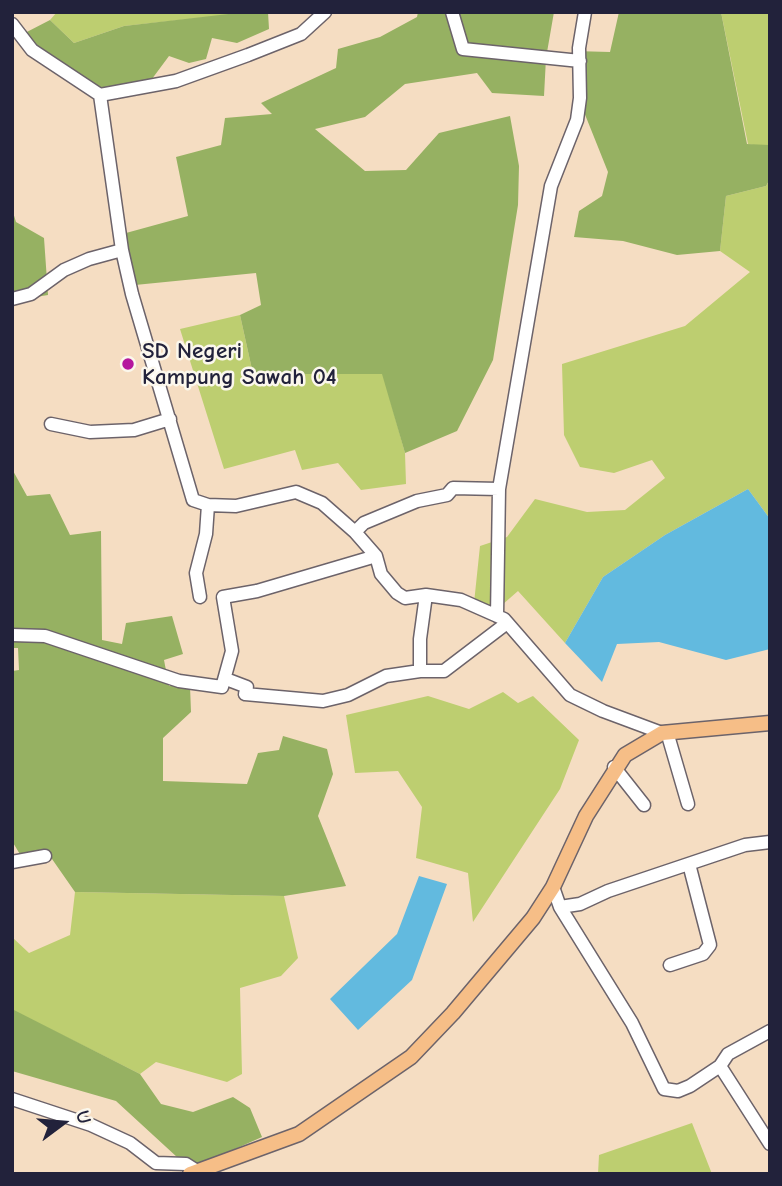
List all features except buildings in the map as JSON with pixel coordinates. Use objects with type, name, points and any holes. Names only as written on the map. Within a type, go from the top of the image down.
[{"type":"main road","points":[[194,1172],[299,1134],[411,1058],[453,1013],[533,918],[553,887],[586,816],[614,767],[625,755],[665,732],[770,723]]},
{"type":"street","points":[[12,24],[32,50],[100,95],[176,81],[248,55],[301,34],[325,12]]},
{"type":"street","points":[[452,12],[463,49],[580,61]]},
{"type":"street","points":[[226,679],[247,687],[245,694],[323,701],[348,695],[386,676],[444,671],[502,619],[499,489],[551,186],[577,120],[580,30],[585,12]]},
{"type":"street","points":[[100,95],[122,250],[155,378],[170,419],[193,500],[208,505],[236,506],[296,492],[322,503],[355,532],[376,556],[381,574],[397,593],[405,598],[426,595],[461,600],[502,619],[570,695],[603,711],[665,732],[688,804]]},
{"type":"street","points":[[12,299],[31,294],[64,270],[89,259],[122,250]]},
{"type":"street","points":[[51,424],[90,432],[134,430],[170,419]]},
{"type":"street","points":[[355,532],[364,523],[417,501],[447,495],[453,488],[499,489]]},
{"type":"street","points":[[200,597],[196,573],[206,534],[208,505]]},
{"type":"street","points":[[12,635],[45,636],[179,681],[222,687],[232,652],[223,597],[257,591],[376,556]]},
{"type":"street","points":[[420,671],[420,639],[426,595]]},
{"type":"street","points":[[614,767],[644,805]]},
{"type":"street","points":[[560,907],[569,903],[580,904],[608,891],[745,845],[770,842]]},
{"type":"street","points":[[12,862],[45,856]]},
{"type":"street","points":[[670,965],[703,954],[710,945],[689,864]]},
{"type":"street","points":[[553,887],[560,907],[632,1023],[664,1089],[678,1091],[690,1086],[720,1066],[728,1055],[770,1031]]},
{"type":"street","points":[[720,1066],[770,1144]]},
{"type":"street","points":[[12,1099],[91,1125],[130,1143],[156,1163],[186,1164],[194,1172]]},
{"type":"green space","points":[[57,12],[246,13],[124,26],[74,43],[50,20]]},
{"type":"green space","points":[[246,12],[268,12],[269,29],[237,43],[212,38],[206,59],[189,63],[169,56],[146,87],[103,94],[21,35],[50,20],[74,43],[124,26]]},
{"type":"green space","points":[[418,12],[554,12],[546,58],[544,96],[492,93],[477,73],[405,84],[365,117],[315,129],[365,171],[406,170],[439,133],[510,116],[519,166],[518,205],[493,360],[457,431],[405,453],[382,374],[253,374],[240,315],[261,305],[256,273],[135,285],[126,233],[188,216],[176,157],[221,145],[225,118],[272,114],[261,103],[336,68],[338,49],[380,37],[417,17]]},
{"type":"green space","points":[[619,12],[721,12],[747,144],[769,145],[770,179],[766,186],[726,196],[720,251],[677,255],[623,241],[574,237],[579,211],[602,196],[608,172],[580,102],[574,51],[610,52]]},
{"type":"green space","points":[[721,12],[770,12],[770,148],[748,144]]},
{"type":"green space","points":[[770,179],[770,519],[748,489],[665,535],[603,577],[565,643],[518,591],[494,612],[474,603],[480,546],[507,537],[535,499],[587,512],[625,510],[665,478],[652,460],[614,473],[580,467],[564,435],[562,364],[685,326],[750,272],[720,251],[726,196],[766,186]]},
{"type":"green space","points":[[12,209],[16,222],[44,238],[48,295],[12,301]]},
{"type":"green space","points":[[240,315],[253,374],[383,374],[405,453],[406,484],[361,490],[338,463],[302,470],[295,450],[224,469],[180,329]]},
{"type":"green space","points":[[12,469],[27,496],[50,494],[70,535],[101,531],[102,640],[122,644],[126,623],[172,616],[183,654],[164,660],[169,686],[190,686],[191,712],[163,738],[163,781],[247,784],[258,753],[279,750],[283,736],[327,749],[333,774],[318,816],[346,886],[284,896],[75,892],[52,859],[21,856],[12,841],[12,671],[19,670],[18,648],[12,648]]},
{"type":"green space","points":[[503,692],[518,703],[533,696],[579,740],[560,789],[473,922],[468,873],[416,858],[422,807],[398,771],[355,773],[346,715],[428,696],[469,709]]},
{"type":"green space","points":[[75,892],[284,896],[298,958],[281,976],[240,988],[242,1074],[227,1082],[156,1062],[140,1074],[12,1010],[12,937],[29,953],[70,935]]},
{"type":"green space","points":[[12,1009],[140,1074],[161,1104],[193,1112],[233,1097],[250,1108],[262,1137],[190,1169],[116,1101],[12,1071]]},
{"type":"green space","points":[[692,1123],[712,1174],[598,1174],[599,1155]]},
{"type":"water","points":[[748,489],[770,519],[770,649],[726,660],[659,642],[617,644],[602,682],[565,643],[603,577],[665,535]]},
{"type":"water","points":[[419,876],[447,884],[412,980],[358,1030],[330,999],[397,934]]},
{"type":"place","name":"SD Negeri Kampung Sawah 04","points":[[128,364]]}]
